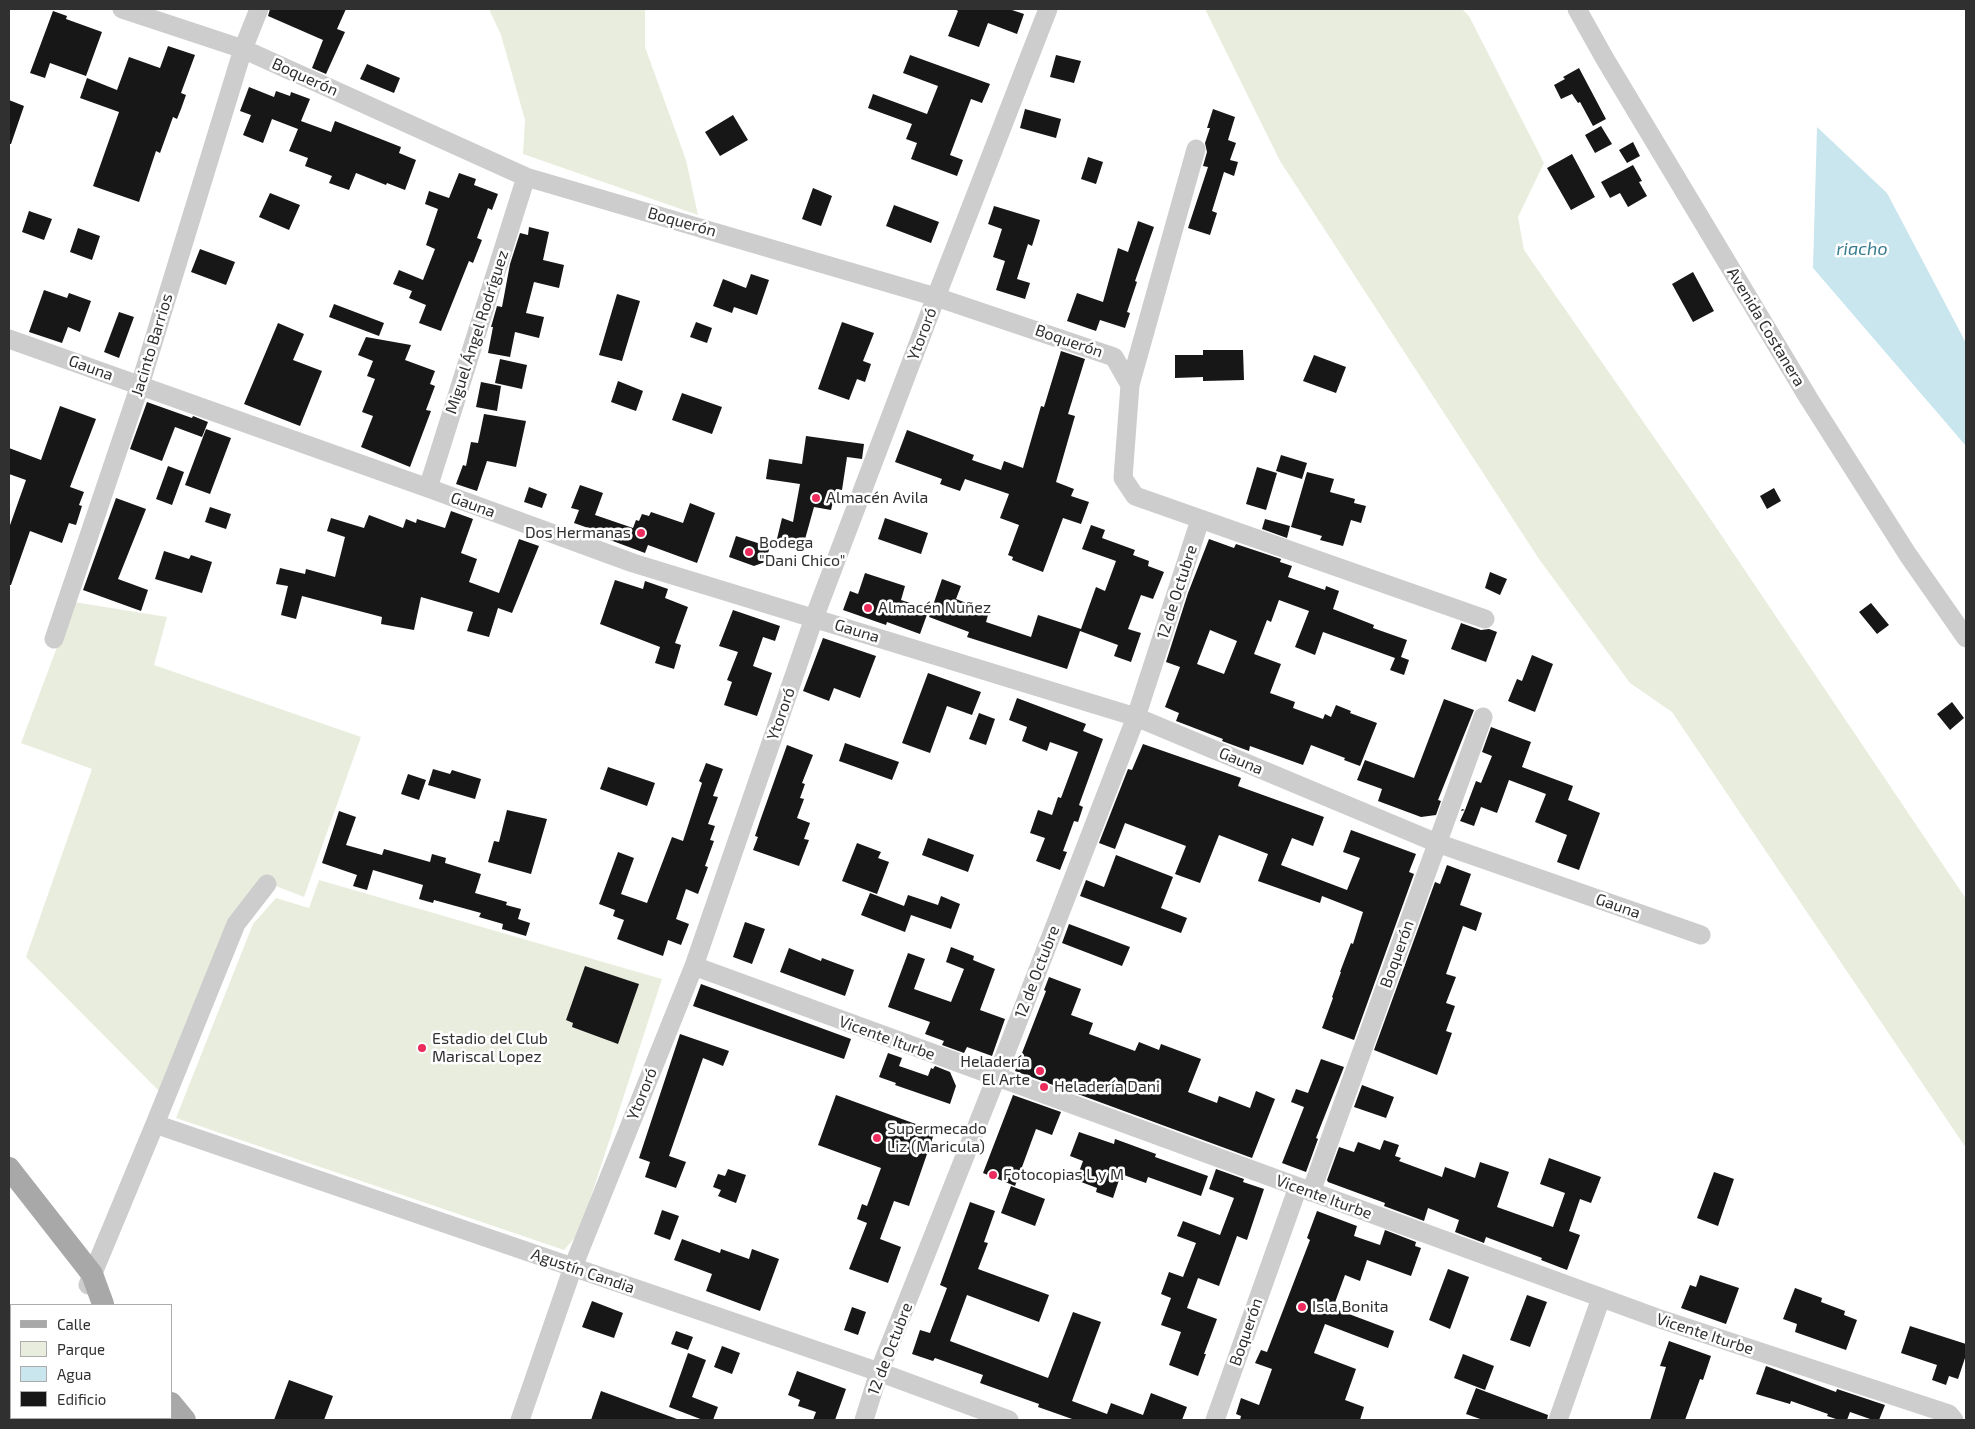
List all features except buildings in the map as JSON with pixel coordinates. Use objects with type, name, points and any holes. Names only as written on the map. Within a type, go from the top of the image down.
[{"type":"main road","points":[[9,1168],[104,1304]]},
{"type":"main road","points":[[9,1190],[89,1282]]},
{"type":"main road","points":[[172,1404],[185,1420]]},
{"type":"street","name":"Boquerón","points":[[122,9],[243,49],[526,177],[936,297],[1114,357],[1130,385]]},
{"type":"street","name":"Jacinto Barrios","points":[[54,639],[140,386],[243,49],[259,9]]},
{"type":"street","name":"Ytororó","points":[[520,1420],[573,1267],[694,966],[814,618],[1048,9]]},
{"type":"street","name":"Avenida Costanera","points":[[1577,9],[1809,399],[1908,555],[1966,638]]},
{"type":"street","points":[[1196,149],[1130,385],[1123,478],[1135,496],[1485,619]]},
{"type":"street","name":"Miguel Ángel Rodríguez","points":[[428,488],[526,177]]},
{"type":"street","name":"Gauna","points":[[9,339],[633,563],[1136,717],[1437,843],[1701,935]]},
{"type":"street","name":"12 de Octubre","points":[[864,1420],[879,1372],[996,1078],[1136,717],[1200,520]]},
{"type":"street","name":"Boquerón","points":[[1215,1420],[1437,843],[1483,717]]},
{"type":"street","points":[[89,1282],[236,924],[267,884]]},
{"type":"street","name":"Vicente Iturbe","points":[[694,966],[1601,1298],[1949,1414],[1954,1420]]},
{"type":"street","name":"Agustín Candia","points":[[155,1124],[879,1372],[1009,1420]]},
{"type":"street","points":[[1558,1420],[1601,1298]]},
{"type":"street","points":[[156,1419],[169,1420]]},
{"type":"green space","points":[[489,9],[645,9],[645,47],[686,160],[698,215],[523,154],[525,120],[501,35]]},
{"type":"green space","points":[[1205,9],[1462,9],[1469,16],[1544,163],[1518,217],[1524,250],[1701,505],[1966,899],[1966,1148],[1672,712],[1630,683],[1539,559],[1280,161]]},
{"type":"green space","points":[[74,602],[167,617],[154,665],[361,737],[304,897],[263,881],[162,1094],[26,957],[92,769],[21,743]]},
{"type":"green space","name":"Estadio del Club Mariscal Lopez","points":[[319,880],[662,979],[579,1233],[564,1250],[176,1118],[253,924],[276,898],[309,908]]},
{"type":"water","name":"riacho","points":[[1817,127],[1887,193],[1966,343],[1966,446],[1813,268]]},
{"type":"place","name":"Almacén Avila","points":[[816,498]]},
{"type":"place","name":"Dos Hermanas","points":[[641,533]]},
{"type":"place","name":"Bodega \"Dani Chico\"","points":[[749,552]]},
{"type":"place","name":"Almacén Nuñez","points":[[868,608]]},
{"type":"place","name":"Estadio del Club Mariscal Lopez","points":[[422,1048]]},
{"type":"place","name":"Heladería El Arte","points":[[1040,1071]]},
{"type":"place","name":"Heladería Dani","points":[[1044,1087]]},
{"type":"place","name":"Supermecado Liz (Maricula)","points":[[877,1138]]},
{"type":"place","name":"Fotocopias L y M","points":[[993,1175]]},
{"type":"place","name":"Isla Bonita","points":[[1302,1307]]}]
